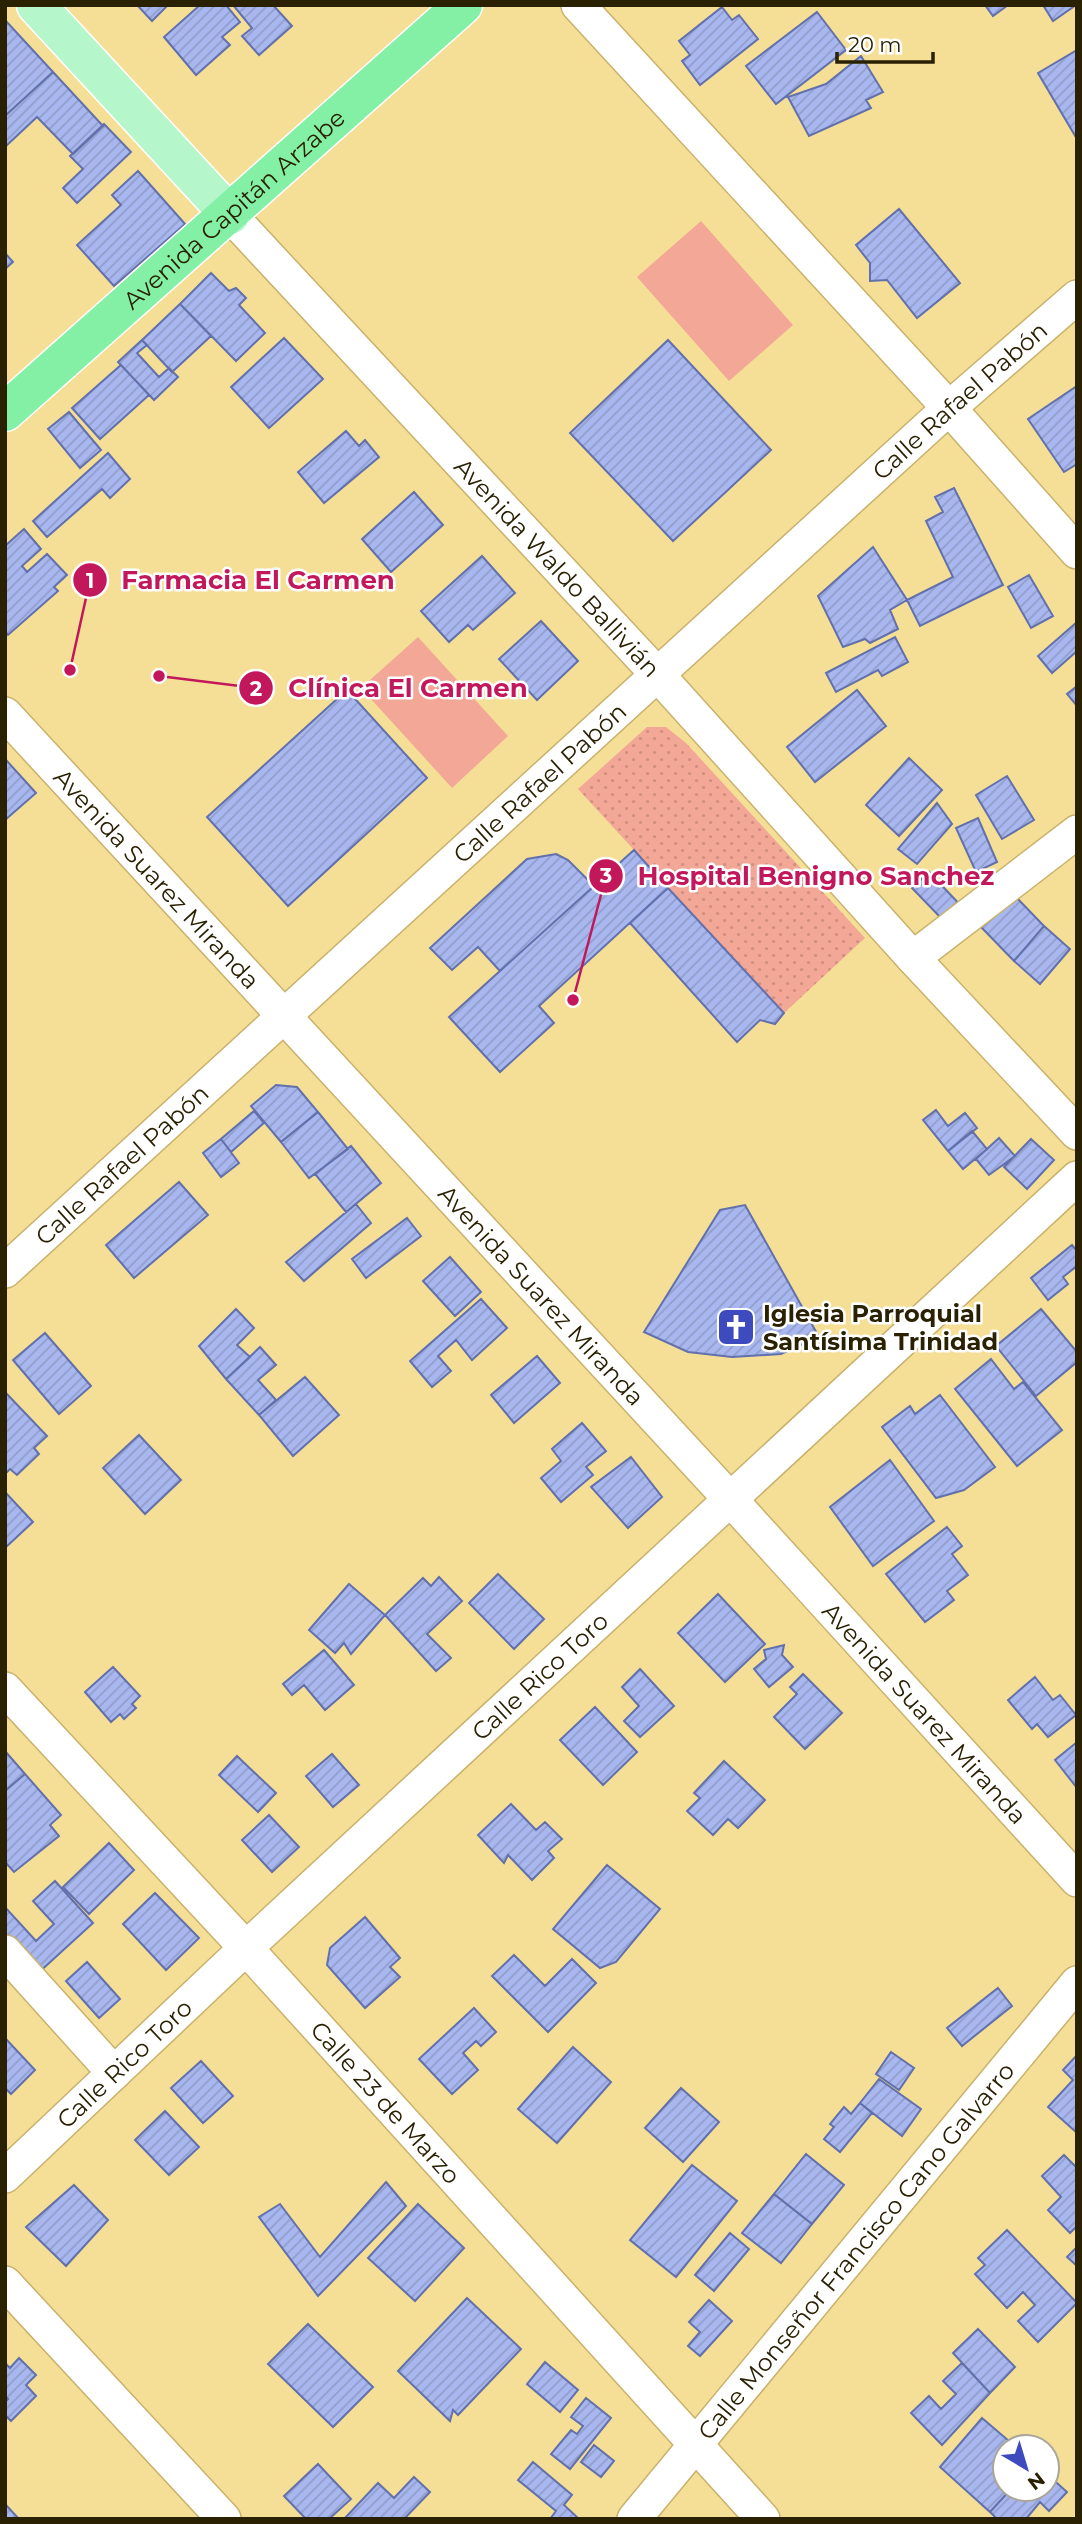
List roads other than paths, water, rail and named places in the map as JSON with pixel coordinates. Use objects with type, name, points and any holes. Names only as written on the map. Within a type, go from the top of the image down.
[{"type":"highway","name":"Avenida Capitán Arzabe","points":[[5,412],[230,215],[463,5]]},
{"type":"main road","name":"Avenida Waldo Ballivián","points":[[36,5],[230,215]]},
{"type":"street","points":[[578,5],[1077,552]]},
{"type":"street","name":"Avenida Waldo Ballivián","points":[[230,215],[657,674],[913,958],[1077,1133]]},
{"type":"street","name":"Calle Rafael Pabón","points":[[5,1271],[948,408],[1077,298]]},
{"type":"street","name":"Avenida Suarez Miranda","points":[[5,714],[730,1499],[1077,1880]]},
{"type":"street","points":[[913,958],[1077,832]]},
{"type":"street","name":"Calle Rico Toro","points":[[5,2176],[246,1948],[1077,1178]]},
{"type":"street","name":"Calle 23 de Marzo","points":[[5,1689],[246,1948],[762,2519]]},
{"type":"street","points":[[5,1952],[114,2073]]},
{"type":"street","name":"Calle Monseñor Francisco Cano Galvarro","points":[[634,2519],[1077,1983]]},
{"type":"street","points":[[5,2283],[223,2519]]},
{"type":"place","name":"Farmacia El Carmen","points":[[70,670]]},
{"type":"place","name":"Clínica El Carmen","points":[[159,676]]},
{"type":"place","name":"Hospital Benigno Sanchez","points":[[573,1000]]},
{"type":"place","name":"Iglesia Parroquial Santísima Trinidad","points":[[736,1327]]}]
